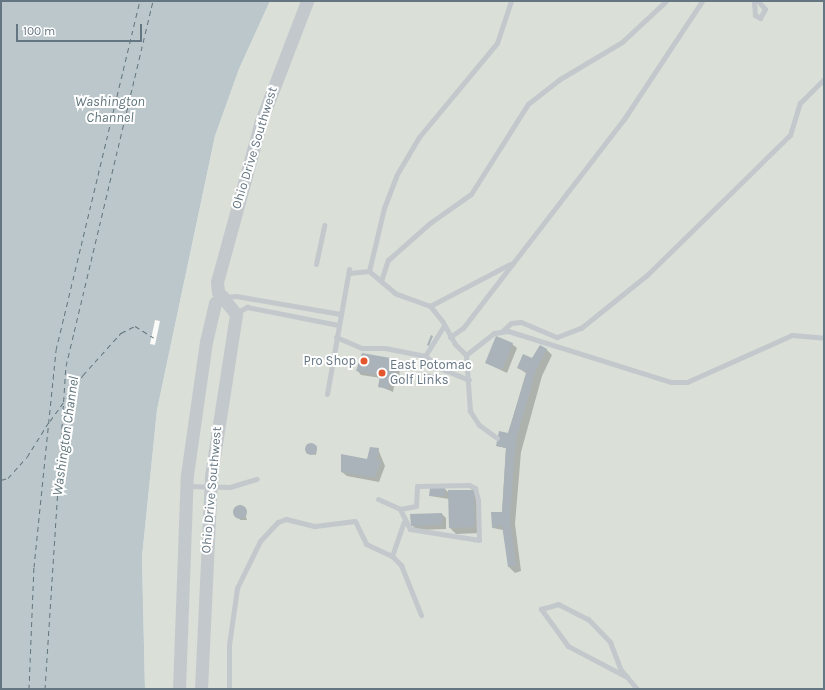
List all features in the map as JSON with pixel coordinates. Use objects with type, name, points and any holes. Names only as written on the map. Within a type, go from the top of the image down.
[{"type":"street","name":"Ohio Drive Southwest","points":[[201,689],[210,487],[236,314],[223,297],[217,282],[248,166],[277,76],[307,1]]},
{"type":"street","name":"Ohio Drive Southwest","points":[[179,689],[186,486],[206,342],[215,303],[223,297]]},
{"type":"lane","points":[[369,271],[384,208],[396,176],[419,137],[497,43],[511,1]]},
{"type":"lane","points":[[381,281],[388,260],[430,223],[471,194],[528,104],[560,79],[622,42],[666,1]]},
{"type":"lane","points":[[450,337],[463,328],[511,263],[624,119],[702,1]]},
{"type":"lane","points":[[754,1],[755,15],[760,18],[765,9],[758,1]]},
{"type":"lane","points":[[501,332],[511,323],[521,322],[563,337],[587,323],[647,275],[790,135],[800,103],[824,79]]},
{"type":"lane","points":[[316,264],[324,225]]},
{"type":"lane","points":[[430,306],[511,263]]},
{"type":"lane","points":[[327,394],[338,325],[349,271],[369,271],[395,293],[430,306],[444,325],[450,337],[466,355],[469,380],[470,411],[479,425],[497,438]]},
{"type":"lane","points":[[223,297],[236,296],[340,314]]},
{"type":"lane","points":[[236,314],[248,307],[338,325]]},
{"type":"lane","points":[[425,356],[444,325]]},
{"type":"lane","points":[[466,355],[494,333],[501,332],[524,334],[671,382],[698,379],[792,335],[824,338]]},
{"type":"lane","points":[[336,337],[362,348],[385,348],[425,356],[442,369],[469,380]]},
{"type":"lane","points":[[186,486],[230,487],[257,479]]},
{"type":"lane","points":[[378,500],[400,509],[416,506],[417,486],[470,485],[475,488],[478,500],[479,540],[420,532],[404,522]]},
{"type":"lane","points":[[392,556],[404,522],[400,509]]},
{"type":"lane","points":[[229,689],[230,638],[237,588],[260,541],[278,522],[296,519],[315,526],[345,520],[355,521],[366,544],[392,556],[401,565],[421,615]]},
{"type":"lane","points":[[627,677],[568,646],[541,609],[558,604],[588,619],[610,642],[627,677],[637,689]]},
{"type":"shaded area","points":[[270,1],[824,1],[824,689],[145,689],[142,557],[157,410],[215,136],[239,69]]},
{"type":"water","name":"Washington Channel","points":[[1,1],[270,1],[239,69],[215,136],[157,410],[142,557],[145,689],[1,689]]},
{"type":"pier","points":[[155,320],[160,321],[155,345],[150,344]]},
{"type":"building","points":[[431,335],[433,336],[429,346],[427,345]]},
{"type":"building","points":[[496,336],[513,343],[502,370],[485,363]]},
{"type":"building","points":[[540,345],[547,349],[536,370],[516,440],[510,518],[516,566],[508,567],[502,525],[492,528],[491,512],[502,512],[506,448],[496,446],[499,431],[508,433],[527,372],[517,368],[523,354],[532,358]]},
{"type":"building","name":"East Potomac Golf Links","points":[[362,353],[396,359],[395,378],[391,377],[389,389],[378,387],[380,375],[356,371]]},
{"type":"building","points":[[427,374],[444,377],[443,382],[426,379]]},
{"type":"building","points":[[311,443],[315,445],[317,449],[315,453],[311,455],[307,453],[305,449],[307,445]]},
{"type":"building","points":[[370,447],[379,448],[377,460],[381,461],[375,478],[341,472],[341,454],[367,459]]},
{"type":"building","points":[[430,488],[445,488],[445,496],[429,496]]},
{"type":"building","points":[[448,490],[474,490],[475,527],[449,528]]},
{"type":"building","points":[[240,505],[245,507],[247,512],[245,517],[240,519],[235,517],[233,512],[235,507]]},
{"type":"building","points":[[442,513],[442,525],[411,526],[410,514]]},
{"type":"ferry route","points":[[29,689],[34,567],[56,350],[140,1]]},
{"type":"ferry route","points":[[45,689],[66,366],[153,1]]},
{"type":"ferry route","points":[[50,421],[83,375],[121,333],[135,326],[154,338]]},
{"type":"ferry route","points":[[1,480],[8,478],[27,457],[48,423]]},
{"type":"place","name":"Pro Shop","points":[[364,361]]},
{"type":"place","name":"East Potomac Golf Links","points":[[382,373]]}]
